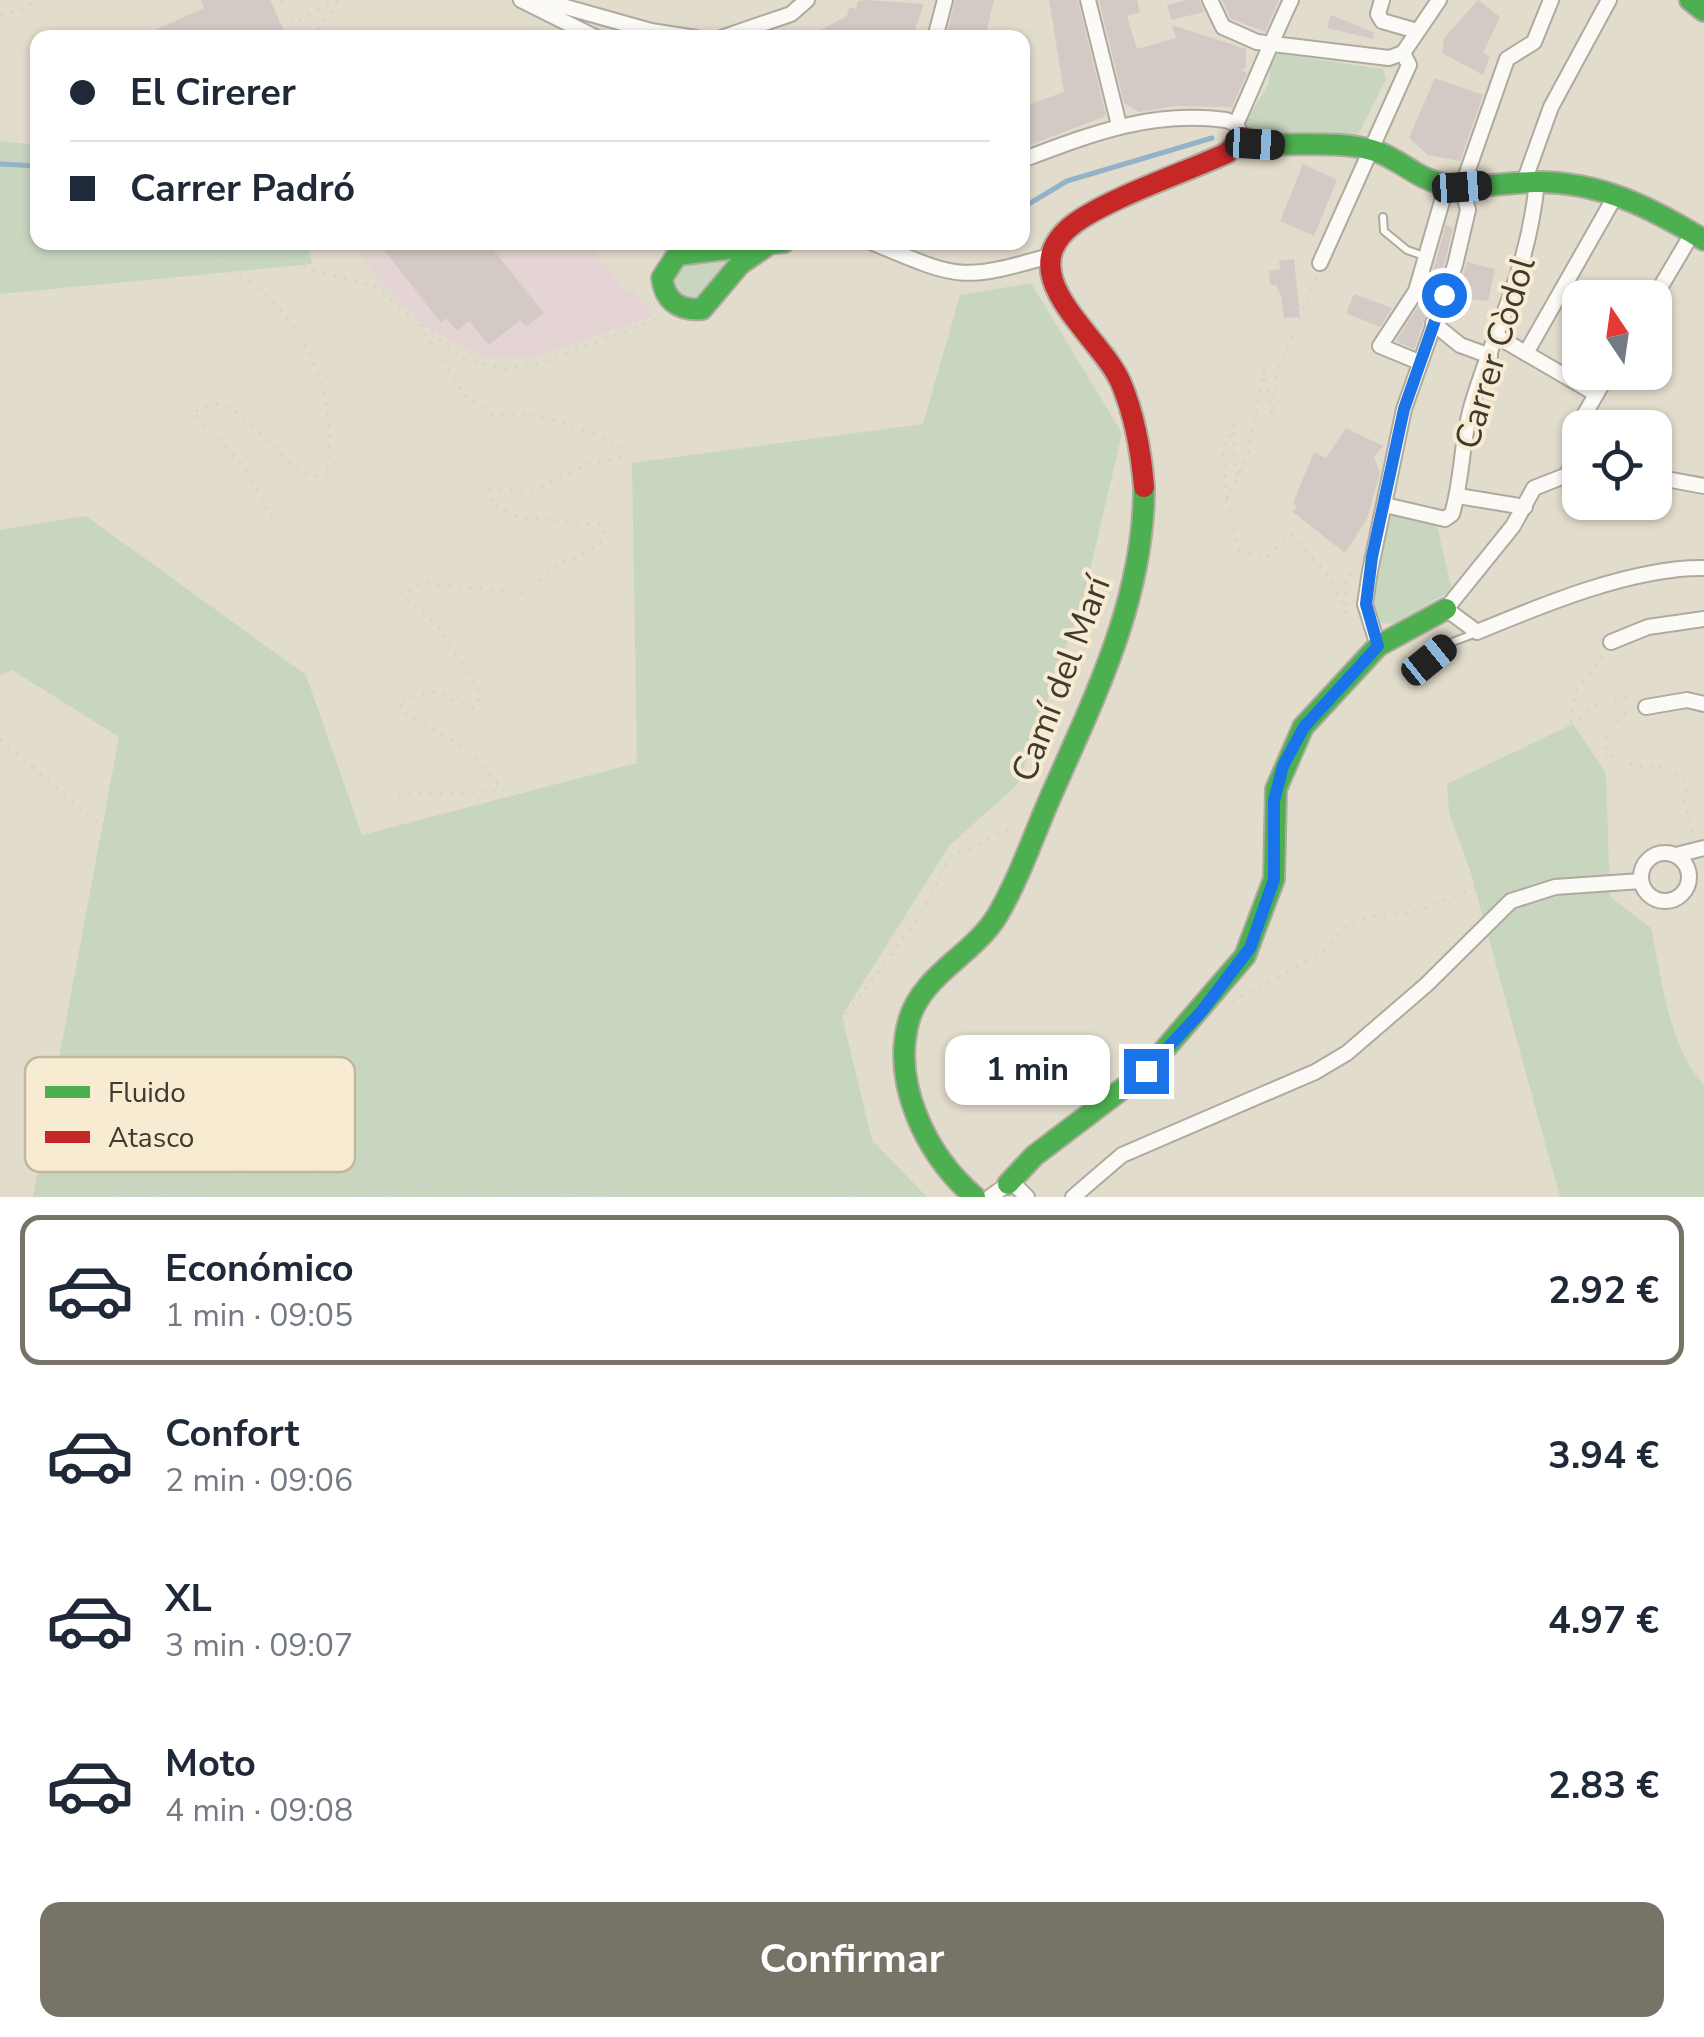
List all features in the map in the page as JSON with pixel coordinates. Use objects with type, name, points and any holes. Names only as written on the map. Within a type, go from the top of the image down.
[{"type":"street","points":[[520,0],[581,30]]},
{"type":"street","points":[[541,0],[647,30]]},
{"type":"street","points":[[744,30],[791,14],[807,0]]},
{"type":"street","points":[[937,30],[946,0]]},
{"type":"street","points":[[1088,0],[1119,125]]},
{"type":"street","points":[[891,250],[944,272],[966,276],[1053,254],[1063,233],[1079,220],[1228,153],[1291,0]]},
{"type":"street","points":[[1382,0],[1378,14],[1382,21],[1417,31]]},
{"type":"street","points":[[1396,55],[1439,0]]},
{"type":"street","points":[[1419,362],[1380,348],[1416,290],[1507,59],[1534,42],[1551,0]]},
{"type":"street","name":"Carrer Còdol","points":[[1385,505],[1445,519],[1452,514],[1471,406],[1529,245],[1530,182],[1550,107],[1609,0]]},
{"type":"street","points":[[1690,0],[1704,11]]},
{"type":"street","points":[[1212,3],[1223,27],[1270,44],[1396,55],[1409,61],[1320,263]]},
{"type":"street","points":[[1030,157],[1119,125],[1185,116],[1239,131],[1255,144],[1370,149],[1392,157],[1426,181],[1454,186],[1530,182],[1584,185],[1617,193],[1698,236],[1667,280]]},
{"type":"street","points":[[1378,646],[1366,604],[1370,571],[1396,439],[1455,264],[1468,210],[1454,186]]},
{"type":"street","points":[[1526,354],[1617,193]]},
{"type":"street","points":[[711,250],[686,252],[670,261],[662,288],[682,310],[711,304],[740,264],[765,250]]},
{"type":"street","name":"Camí del Marí","points":[[974,1197],[942,1161],[923,1128],[909,1082],[906,1037],[922,993],[990,928],[1037,827],[1130,602],[1143,506],[1137,441],[1125,394],[1104,350],[1057,294],[1051,276],[1053,254]]},
{"type":"street","points":[[1432,323],[1460,345],[1490,356]]},
{"type":"street","points":[[1498,337],[1596,394]]},
{"type":"street","points":[[1587,410],[1598,390]]},
{"type":"street","points":[[990,1197],[1017,1189],[1034,1156],[1146,1071],[1245,956],[1274,879],[1274,801],[1283,766],[1304,727],[1378,646],[1446,609],[1540,482],[1562,479]]},
{"type":"street","points":[[1672,480],[1704,486]]},
{"type":"street","points":[[1458,496],[1525,507]]},
{"type":"street","points":[[1446,609],[1477,632],[1563,598],[1704,568]]},
{"type":"street","points":[[1611,642],[1648,627],[1704,619]]},
{"type":"street","points":[[1646,707],[1687,700],[1704,704]]},
{"type":"street","points":[[1676,856],[1689,874],[1681,895],[1659,901],[1645,892],[1641,881],[1646,861],[1661,854],[1676,856],[1701,849]]},
{"type":"street","points":[[1074,1197],[1122,1155],[1330,1064],[1426,985],[1504,906],[1528,893],[1584,883],[1641,881]]},
{"type":"lane","points":[[1384,217],[1384,231],[1407,250],[1428,257]]},
{"type":"lane","points":[[1429,660],[1450,642],[1477,632]]},
{"type":"path","points":[[0,14],[23,10],[36,0]]},
{"type":"path","points":[[282,0],[287,18],[295,22],[338,0]]},
{"type":"path","points":[[317,30],[338,0]]},
{"type":"path","points":[[0,197],[30,204]]},
{"type":"path","points":[[0,250],[30,246]]},
{"type":"path","points":[[110,250],[139,250]]},
{"type":"path","points":[[226,250],[219,253],[218,263],[268,296],[318,369],[329,418],[326,479],[302,474],[234,410],[220,404],[193,412],[244,467],[275,523]]},
{"type":"path","points":[[274,250],[315,271],[373,285],[465,360],[508,369],[543,362],[682,310]]},
{"type":"path","points":[[1227,498],[1241,477],[1264,370],[1272,415],[1276,376],[1320,263]]},
{"type":"path","points":[[398,796],[504,792],[463,746],[403,713],[399,700],[434,692],[474,708],[480,694],[440,628],[406,599],[410,589],[422,583],[523,593],[554,567],[595,548],[604,538],[602,525],[519,517],[492,504],[489,490],[532,491],[588,464],[619,458],[622,448],[596,434],[534,414],[493,415],[464,394],[417,321]]},
{"type":"path","points":[[604,1197],[721,823],[871,671],[986,484],[1047,412],[1143,506]]},
{"type":"path","points":[[1241,477],[1235,472],[1234,424],[1223,452],[1227,498],[1239,550],[1264,558],[1291,535],[1326,574],[1344,612],[1349,609],[1348,575],[1358,567],[1370,571]]},
{"type":"path","points":[[1608,756],[1604,745],[1608,728],[1632,709],[1646,707],[1640,699],[1604,701],[1587,708],[1578,722],[1571,721],[1574,693],[1611,642]]},
{"type":"path","points":[[0,739],[92,820],[162,833],[229,884],[283,911],[349,967],[368,975],[411,980],[437,993],[468,1025],[488,1095],[478,1166],[467,1197]]},
{"type":"path","points":[[1608,756],[1644,768],[1657,764],[1664,773],[1674,772],[1684,781],[1686,808],[1701,849]]},
{"type":"path","points":[[1474,934],[1490,882],[1473,853],[1546,818],[1578,778],[1608,756]]},
{"type":"path","points":[[850,1197],[844,1177],[851,1139],[836,1028],[916,922],[953,854],[1000,830],[1037,827]]},
{"type":"path","points":[[1229,1002],[1321,954],[1347,926],[1376,915],[1412,912],[1490,882]]},
{"type":"path","points":[[355,1158],[384,1157],[395,1172],[422,1188],[425,1197]]},
{"type":"path","points":[[422,1188],[430,1181],[457,1174],[466,1163],[478,1166],[514,1190],[597,1197]]},
{"type":"path","points":[[112,1197],[133,1185],[142,1172]]},
{"type":"path","points":[[153,1197],[249,1172]]},
{"type":"path","points":[[301,1172],[323,1173],[389,1197]]},
{"type":"path","points":[[475,1176],[484,1173]]},
{"type":"shaded area","points":[[356,250],[593,250],[626,291],[632,290],[654,316],[529,358],[483,357],[429,329],[398,301]]},
{"type":"green space","points":[[1272,53],[1383,69],[1386,79],[1354,143],[1267,137],[1245,123],[1268,85]]},
{"type":"green space","points":[[0,141],[30,144],[30,250],[309,250],[312,264],[0,294]]},
{"type":"green space","points":[[736,255],[707,300],[677,301],[670,273],[679,262]]},
{"type":"green space","points":[[1031,283],[1122,433],[1084,596],[1018,784],[949,846],[842,1016],[872,1140],[927,1197],[33,1197],[38,1172],[355,1172],[355,1057],[59,1057],[119,737],[12,670],[0,675],[0,530],[86,516],[306,675],[362,835],[637,763],[632,463],[923,424],[960,295]]},
{"type":"green space","points":[[1395,513],[1437,526],[1452,590],[1395,624],[1379,623],[1373,599],[1376,572],[1389,519]]},
{"type":"green space","points":[[1573,724],[1606,773],[1610,897],[1651,928],[1674,1031],[1704,1085],[1704,1197],[1560,1197],[1470,870],[1449,813],[1447,784]]},
{"type":"building","points":[[201,0],[270,0],[283,30],[155,30],[204,8]]},
{"type":"building","points":[[955,0],[994,0],[987,30],[948,30]]},
{"type":"building","points":[[1049,0],[1078,0],[1106,116],[1030,145],[1030,104],[1064,92]]},
{"type":"building","points":[[1099,0],[1137,0],[1140,12],[1127,16],[1137,49],[1176,38],[1172,25],[1246,49],[1246,68],[1241,70],[1247,73],[1232,107],[1176,106],[1139,112],[1124,103]]},
{"type":"building","points":[[1199,0],[1204,12],[1171,20],[1167,5]]},
{"type":"building","points":[[1222,0],[1279,0],[1265,32],[1231,19]]},
{"type":"building","points":[[1478,0],[1500,17],[1483,53],[1490,56],[1483,75],[1442,53],[1444,38]]},
{"type":"building","points":[[858,1],[924,4],[915,30],[820,30],[847,16],[849,7],[856,9]]},
{"type":"building","points":[[1331,15],[1375,33],[1373,39],[1327,28]]},
{"type":"building","points":[[1435,78],[1483,95],[1460,161],[1428,155],[1409,138]]},
{"type":"building","points":[[1303,164],[1337,180],[1314,236],[1280,221]]},
{"type":"building","points":[[1446,225],[1453,228],[1445,262],[1414,349],[1396,341],[1426,294]]},
{"type":"building","points":[[384,250],[493,250],[544,313],[526,327],[520,320],[489,345],[469,321],[457,331],[446,318],[441,323]]},
{"type":"building","points":[[1294,259],[1300,317],[1284,318],[1281,296],[1276,285],[1270,285],[1269,271],[1280,269],[1279,261]]},
{"type":"building","points":[[1467,262],[1495,269],[1488,301],[1469,299],[1468,282],[1461,280]]},
{"type":"building","points":[[1354,294],[1392,308],[1380,327],[1346,313]]},
{"type":"building","points":[[1346,428],[1383,446],[1374,457],[1380,473],[1367,519],[1345,553],[1293,512],[1297,507],[1293,503],[1314,452],[1326,458]]},
{"type":"waterway","points":[[1030,203],[1067,181],[1212,138]]},
{"type":"waterway","points":[[0,164],[30,166]]},
{"type":"traffic: fast","points":[[1690,0],[1704,11]]},
{"type":"traffic: fast","points":[[1261,144],[1362,148],[1443,184],[1534,182],[1580,186],[1644,207],[1704,240]]},
{"type":"traffic: fast","points":[[718,250],[677,255],[662,278],[674,303],[702,309],[740,264],[761,250]]},
{"type":"traffic: fast","points":[[975,1197],[942,1161],[917,1117],[905,1069],[909,1020],[925,990],[987,930],[1019,873],[1114,647],[1136,569],[1144,487]]},
{"type":"traffic: fast","points":[[1008,1184],[1034,1156],[1146,1071],[1245,956],[1274,879],[1276,789],[1303,727],[1378,646],[1446,609]]},
{"type":"traffic: jam","points":[[1144,487],[1137,434],[1121,383],[1054,283],[1050,263],[1056,243],[1090,214],[1227,153],[1242,137],[1261,144]]},
{"type":"route","points":[[1146,1071],[1201,1012],[1250,948],[1274,879],[1274,801],[1288,754],[1314,714],[1378,646],[1366,604],[1372,557],[1404,409],[1444,295]]}]
